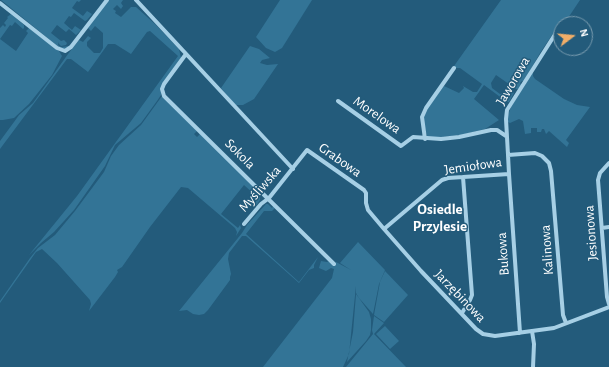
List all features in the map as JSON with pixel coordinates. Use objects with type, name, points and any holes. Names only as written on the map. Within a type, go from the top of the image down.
[{"type":"street","points":[[0,3],[58,48],[65,51],[71,48],[107,0]]},
{"type":"street","points":[[136,0],[293,169]]},
{"type":"street","name":"Jaworowa","points":[[508,155],[506,116],[508,107],[553,37]]},
{"type":"street","name":"Sokola","points":[[185,54],[165,82],[162,89],[163,94],[334,264]]},
{"type":"street","points":[[454,68],[426,108],[422,117],[425,139],[459,137],[491,130],[500,131],[506,136]]},
{"type":"street","name":"Morelowa","points":[[338,101],[401,146],[413,137],[425,139]]},
{"type":"street","name":"Myśliwska","points":[[244,224],[261,204],[269,198],[307,150]]},
{"type":"street","name":"Grabowa","points":[[307,150],[364,190],[366,193],[368,210]]},
{"type":"street","name":"Jemiołowa","points":[[384,229],[442,180],[509,174],[508,155],[535,153],[542,156],[549,163],[552,174]]},
{"type":"street","name":"Jesionowa","points":[[609,163],[600,173],[598,180],[607,297],[609,304]]},
{"type":"street","name":"Bukowa","points":[[509,174],[520,333]]},
{"type":"street","name":"Kalinowa","points":[[552,174],[563,315],[566,324]]},
{"type":"street","points":[[462,313],[472,295],[464,177]]},
{"type":"street","name":"Jarzębinowa","points":[[368,210],[421,271],[479,332],[486,335],[495,336],[554,328],[609,307]]},
{"type":"street","points":[[602,228],[609,227]]},
{"type":"street","points":[[532,331],[534,344],[533,367]]},
{"type":"shaded area","points":[[1,0],[81,0],[79,2],[77,1],[72,8],[83,16],[87,11],[92,14],[85,21],[74,13],[71,17],[69,16],[64,23],[72,30],[75,26],[81,30],[76,35],[69,29],[66,32],[57,25],[51,33],[61,41],[64,40],[67,43],[66,45],[61,46],[59,42],[58,45],[61,47],[71,46],[67,49],[61,49]]},
{"type":"shaded area","points":[[109,0],[123,0],[121,3],[123,6],[121,9],[117,5],[113,9],[116,11],[115,13],[121,17],[131,7],[136,7],[179,49],[181,58],[162,84],[161,95],[157,101],[141,123],[115,145],[105,166],[74,210],[54,232],[29,255],[77,196],[178,56],[150,31],[147,32],[131,54],[115,44],[108,44],[88,72],[71,59],[67,59],[0,149],[0,141],[19,115],[33,103],[79,40],[83,42],[88,36],[91,38],[87,42],[87,46],[94,53],[100,53],[103,48],[103,33],[95,26],[91,31],[88,28]]},
{"type":"shaded area","points":[[280,0],[312,0],[282,48],[275,52],[266,48],[256,37]]},
{"type":"shaded area","points":[[501,0],[580,0],[569,16],[553,16],[553,34],[524,81],[520,83],[521,85],[518,89],[496,75],[491,83],[492,88],[500,94],[512,91],[514,93],[509,102],[484,85],[474,99],[499,120],[485,129],[461,135],[432,138],[427,136],[423,121],[425,112],[444,86],[459,93],[464,88],[463,86],[473,92],[477,92],[482,84],[460,68],[456,68],[454,66]]},
{"type":"shaded area","points":[[11,14],[24,25],[23,29],[15,22],[12,26],[10,25],[0,39],[0,28],[3,25],[5,27],[6,25],[4,23],[8,18],[7,17]]},
{"type":"shaded area","points":[[29,28],[59,51],[62,56],[52,75],[29,104],[14,118],[3,120],[0,120],[0,39],[16,51],[28,33],[26,31]]},
{"type":"shaded area","points":[[250,46],[259,49],[270,58],[262,60],[260,63],[267,65],[278,64],[254,99],[243,105],[236,105],[221,88]]},
{"type":"shaded area","points":[[533,72],[535,79],[564,99],[577,105],[590,107],[566,140],[569,143],[567,147],[549,131],[546,134],[544,129],[542,129],[541,132],[537,132],[537,128],[531,128],[531,133],[525,134],[523,121],[519,119],[510,123],[508,122],[508,115],[511,107]]},
{"type":"shaded area","points":[[162,96],[197,131],[194,134],[197,137],[200,134],[260,194],[260,200],[256,206],[256,196],[244,185],[221,214],[238,228],[240,225],[241,228],[236,236],[237,232],[235,228],[188,188],[181,187],[150,227],[122,267],[117,270],[118,272],[115,277],[89,311],[91,304],[90,300],[57,263],[42,249],[36,252],[0,303],[30,258],[38,248],[55,235],[75,211],[104,172],[111,156],[119,145],[141,125]]},
{"type":"shaded area","points":[[266,204],[272,208],[273,206],[275,208],[272,211],[264,211],[246,234],[299,282],[318,257],[314,268],[309,270],[299,283],[246,236],[242,236],[229,253],[228,259],[231,274],[230,280],[208,310],[204,314],[199,315],[193,314],[187,310],[179,311],[247,225]]},
{"type":"shaded area","points":[[358,242],[385,270],[379,284],[373,314],[359,298],[356,293],[356,286],[349,354],[343,367],[263,367],[332,278],[334,269],[331,268],[326,271],[319,268],[321,261],[329,261],[334,264],[336,262],[351,270],[340,263]]},
{"type":"shaded area","points":[[385,271],[408,295],[384,322],[374,315],[380,282]]},
{"type":"shaded area","points":[[356,294],[369,312],[371,319],[371,330],[366,341],[347,362],[353,332]]},
{"type":"shaded area","points":[[374,316],[384,323],[374,334],[406,367],[346,367],[373,334],[372,330]]},
{"type":"shaded area","points":[[385,326],[399,341],[390,349],[376,334]]},
{"type":"district","name":"Osiedle Przylesie","points":[[440,218]]}]
